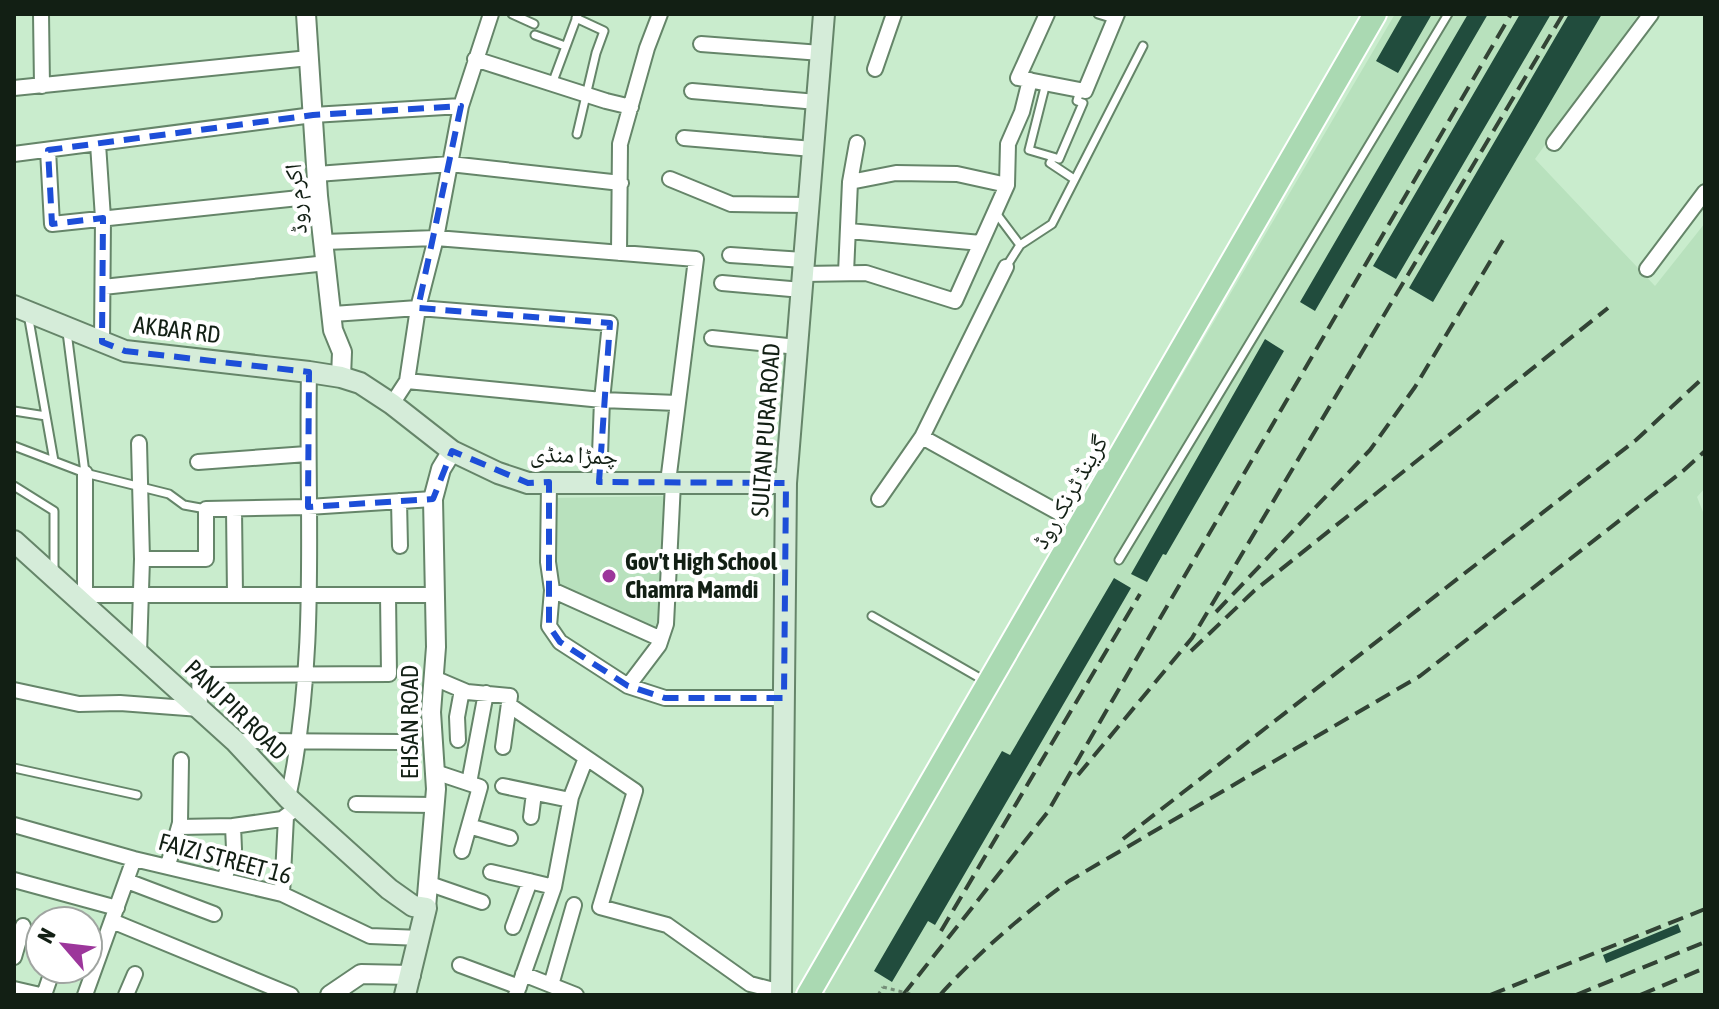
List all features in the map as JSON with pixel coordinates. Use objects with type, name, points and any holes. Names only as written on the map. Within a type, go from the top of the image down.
[{"type":"main road","name":"SULTAN PURA ROAD","points":[[781,993],[786,483],[824,14]]},
{"type":"main road","name":"گرینڈ ٹرنک روڈ","points":[[808,995],[1375,14]]},
{"type":"main road","name":"AKBAR RD","points":[[21,308],[125,351],[341,377]]},
{"type":"main road","name":"چمڑا منڈی","points":[[341,377],[360,383],[392,404],[452,451],[498,473],[528,483],[786,483]]},
{"type":"main road","name":"PANJ PIR ROAD","points":[[14,541],[54,577],[80,595],[235,741],[291,808],[403,901],[426,908]]},
{"type":"main road","name":"EHSAN ROAD","points":[[405,995],[426,908]]},
{"type":"street","points":[[41,14],[42,86]]},
{"type":"street","name":"اکرم روڈ","points":[[306,14],[318,196],[333,330],[342,352],[341,377]]},
{"type":"street","points":[[392,404],[407,381],[418,308],[436,238],[461,106],[491,14]]},
{"type":"street","points":[[619,253],[620,144],[647,48],[660,14]]},
{"type":"street","points":[[875,69],[894,14]]},
{"type":"street","points":[[1047,14],[1018,78],[1085,91],[1116,17]]},
{"type":"street","points":[[1554,143],[1651,14]]},
{"type":"street","points":[[701,44],[821,53]]},
{"type":"street","points":[[14,88],[309,58]]},
{"type":"street","points":[[475,59],[631,107]]},
{"type":"street","points":[[722,283],[866,273],[955,301],[1007,185],[1008,144],[1022,112],[1030,80]]},
{"type":"street","points":[[692,91],[817,102]]},
{"type":"street","points":[[14,154],[313,115],[461,106]]},
{"type":"street","points":[[684,138],[813,149]]},
{"type":"street","points":[[846,273],[850,182],[857,143]]},
{"type":"street","points":[[98,144],[103,218],[102,342]]},
{"type":"street","points":[[48,150],[52,224],[318,196]]},
{"type":"street","points":[[317,174],[450,164],[621,183]]},
{"type":"street","points":[[850,182],[896,173],[927,173],[957,174],[1007,185]]},
{"type":"street","points":[[670,179],[731,204],[809,205]]},
{"type":"street","points":[[1647,269],[1705,192]]},
{"type":"street","points":[[849,231],[981,243]]},
{"type":"street","points":[[324,242],[436,238],[696,259],[677,403],[666,624],[661,639],[628,686]]},
{"type":"street","points":[[730,255],[803,275]]},
{"type":"street","points":[[103,287],[327,263]]},
{"type":"street","points":[[879,499],[922,437],[1006,267]]},
{"type":"street","points":[[333,314],[418,308],[610,323],[602,400],[599,482]]},
{"type":"street","points":[[712,338],[797,347]]},
{"type":"street","points":[[282,894],[306,675],[310,595],[309,372]]},
{"type":"street","points":[[407,381],[602,400],[677,403]]},
{"type":"street","points":[[922,437],[1081,525]]},
{"type":"street","points":[[139,443],[142,559],[139,653]]},
{"type":"street","name":"EHSAN ROAD","points":[[426,908],[430,884],[435,772],[431,712],[436,595],[433,499],[441,469],[452,451]]},
{"type":"street","points":[[198,462],[307,454]]},
{"type":"street","points":[[85,473],[80,595],[436,595]]},
{"type":"street","points":[[549,482],[548,562],[552,590],[549,626],[560,642],[628,686],[665,698],[784,698]]},
{"type":"street","points":[[142,559],[206,559],[206,509],[308,507],[433,499]]},
{"type":"street","points":[[399,501],[400,546]]},
{"type":"street","points":[[234,509],[235,595]]},
{"type":"street","points":[[552,590],[661,639]]},
{"type":"street","points":[[14,690],[79,704],[120,703],[200,709],[199,675],[389,674],[388,595]]},
{"type":"street","points":[[434,678],[462,690],[510,696],[503,747]]},
{"type":"street","points":[[458,740],[457,717],[462,690]]},
{"type":"street","points":[[469,783],[486,693]]},
{"type":"street","points":[[509,705],[635,791],[600,907],[667,925],[750,984],[781,993]]},
{"type":"street","points":[[235,741],[399,742]]},
{"type":"street","points":[[519,985],[554,887],[570,800],[586,758]]},
{"type":"street","points":[[168,865],[179,827],[181,760]]},
{"type":"street","points":[[435,772],[480,787],[462,851]]},
{"type":"street","points":[[503,786],[570,800]]},
{"type":"street","points":[[531,817],[534,793]]},
{"type":"street","points":[[356,804],[434,805]]},
{"type":"street","points":[[179,827],[233,826],[291,808]]},
{"type":"street","name":"FAIZI STREET 16","points":[[14,825],[134,859],[282,894],[370,936],[421,938]]},
{"type":"street","points":[[224,880],[234,849],[233,826]]},
{"type":"street","points":[[469,826],[510,838]]},
{"type":"street","points":[[85,995],[134,859]]},
{"type":"street","points":[[491,872],[554,887]]},
{"type":"street","points":[[14,880],[114,914],[291,995]]},
{"type":"street","points":[[127,881],[214,914]]},
{"type":"street","points":[[513,927],[530,881]]},
{"type":"street","points":[[430,884],[482,902]]},
{"type":"street","points":[[551,985],[574,905]]},
{"type":"street","points":[[14,957],[23,926]]},
{"type":"street","points":[[460,965],[519,985],[551,985],[576,995]]},
{"type":"street","points":[[126,995],[135,974]]},
{"type":"street","points":[[330,995],[361,974],[411,975]]},
{"type":"street","points":[[14,989],[42,995]]},
{"type":"lane","points":[[512,14],[534,24]]},
{"type":"lane","points":[[1098,14],[1116,17]]},
{"type":"lane","points":[[1119,560],[1448,14]]},
{"type":"lane","points":[[552,84],[577,16],[604,31],[577,134]]},
{"type":"lane","points":[[535,35],[565,46]]},
{"type":"lane","points":[[1006,267],[1020,245],[1052,224],[1143,46]]},
{"type":"lane","points":[[1046,83],[1029,150],[1059,159],[1083,103],[1077,101],[1080,90]]},
{"type":"lane","points":[[1053,157],[1050,163],[1074,179]]},
{"type":"lane","points":[[995,211],[1020,245]]},
{"type":"lane","points":[[21,308],[54,461]]},
{"type":"lane","points":[[66,327],[85,473]]},
{"type":"lane","points":[[14,411],[46,416]]},
{"type":"lane","points":[[14,446],[85,473],[169,494],[184,505],[206,509]]},
{"type":"lane","points":[[14,486],[54,511],[54,577]]},
{"type":"lane","points":[[872,616],[989,683]]},
{"type":"lane","points":[[14,768],[137,795]]},
{"type":"path","points":[[878,995],[883,987],[914,995]]},
{"type":"highlighted area","points":[[461,106],[418,308],[610,323],[599,482],[786,483],[784,698],[665,698],[628,686],[560,642],[549,626],[549,482],[528,483],[452,451],[433,499],[308,507],[309,372],[125,351],[102,342],[103,218],[52,224],[48,150],[313,115]]},
{"type":"shaded area","points":[[1395,14],[1639,14],[1535,159],[1655,286],[1705,223],[1705,488],[1697,497],[1705,517],[1705,995],[829,995],[824,991],[903,850]]},
{"type":"shaded area","name":"Gov't High School Chamra Mamdi","points":[[673,496],[661,639],[552,590],[549,498]]},
{"type":"building","points":[[1403,14],[1432,14],[1398,73],[1376,61]]},
{"type":"building","points":[[1468,14],[1488,14],[1315,311],[1300,302]]},
{"type":"building","points":[[1520,14],[1551,14],[1396,279],[1373,266]]},
{"type":"building","points":[[1569,14],[1602,14],[1433,302],[1409,288]]},
{"type":"building","points":[[1265,339],[1284,351],[1166,555],[1163,554],[1147,582],[1131,574]]},
{"type":"building","points":[[1114,578],[1131,588],[935,925],[928,921],[892,982],[874,971],[1002,751],[1010,755]]},
{"type":"building","points":[[1678,924],[1681,932],[1606,963],[1603,955]]},
{"type":"railway","points":[[903,995],[1047,813],[1511,14]]},
{"type":"railway","points":[[1078,775],[1192,638],[1563,14]]},
{"type":"railway","points":[[1216,612],[1370,450],[1415,387],[1506,235]]},
{"type":"railway","points":[[1191,651],[1254,591],[1608,308]]},
{"type":"railway","points":[[1123,839],[1636,440],[1705,376]]},
{"type":"railway","points":[[940,995],[1002,935],[1069,881],[1420,676],[1705,451]]},
{"type":"railway","points":[[941,931],[1140,594]]},
{"type":"railway","points":[[1490,995],[1705,909]]},
{"type":"railway","points":[[1576,995],[1705,942]]},
{"type":"railway","points":[[1640,995],[1705,968]]},
{"type":"place","name":"Gov't High School Chamra Mamdi","points":[[609,576]]}]
